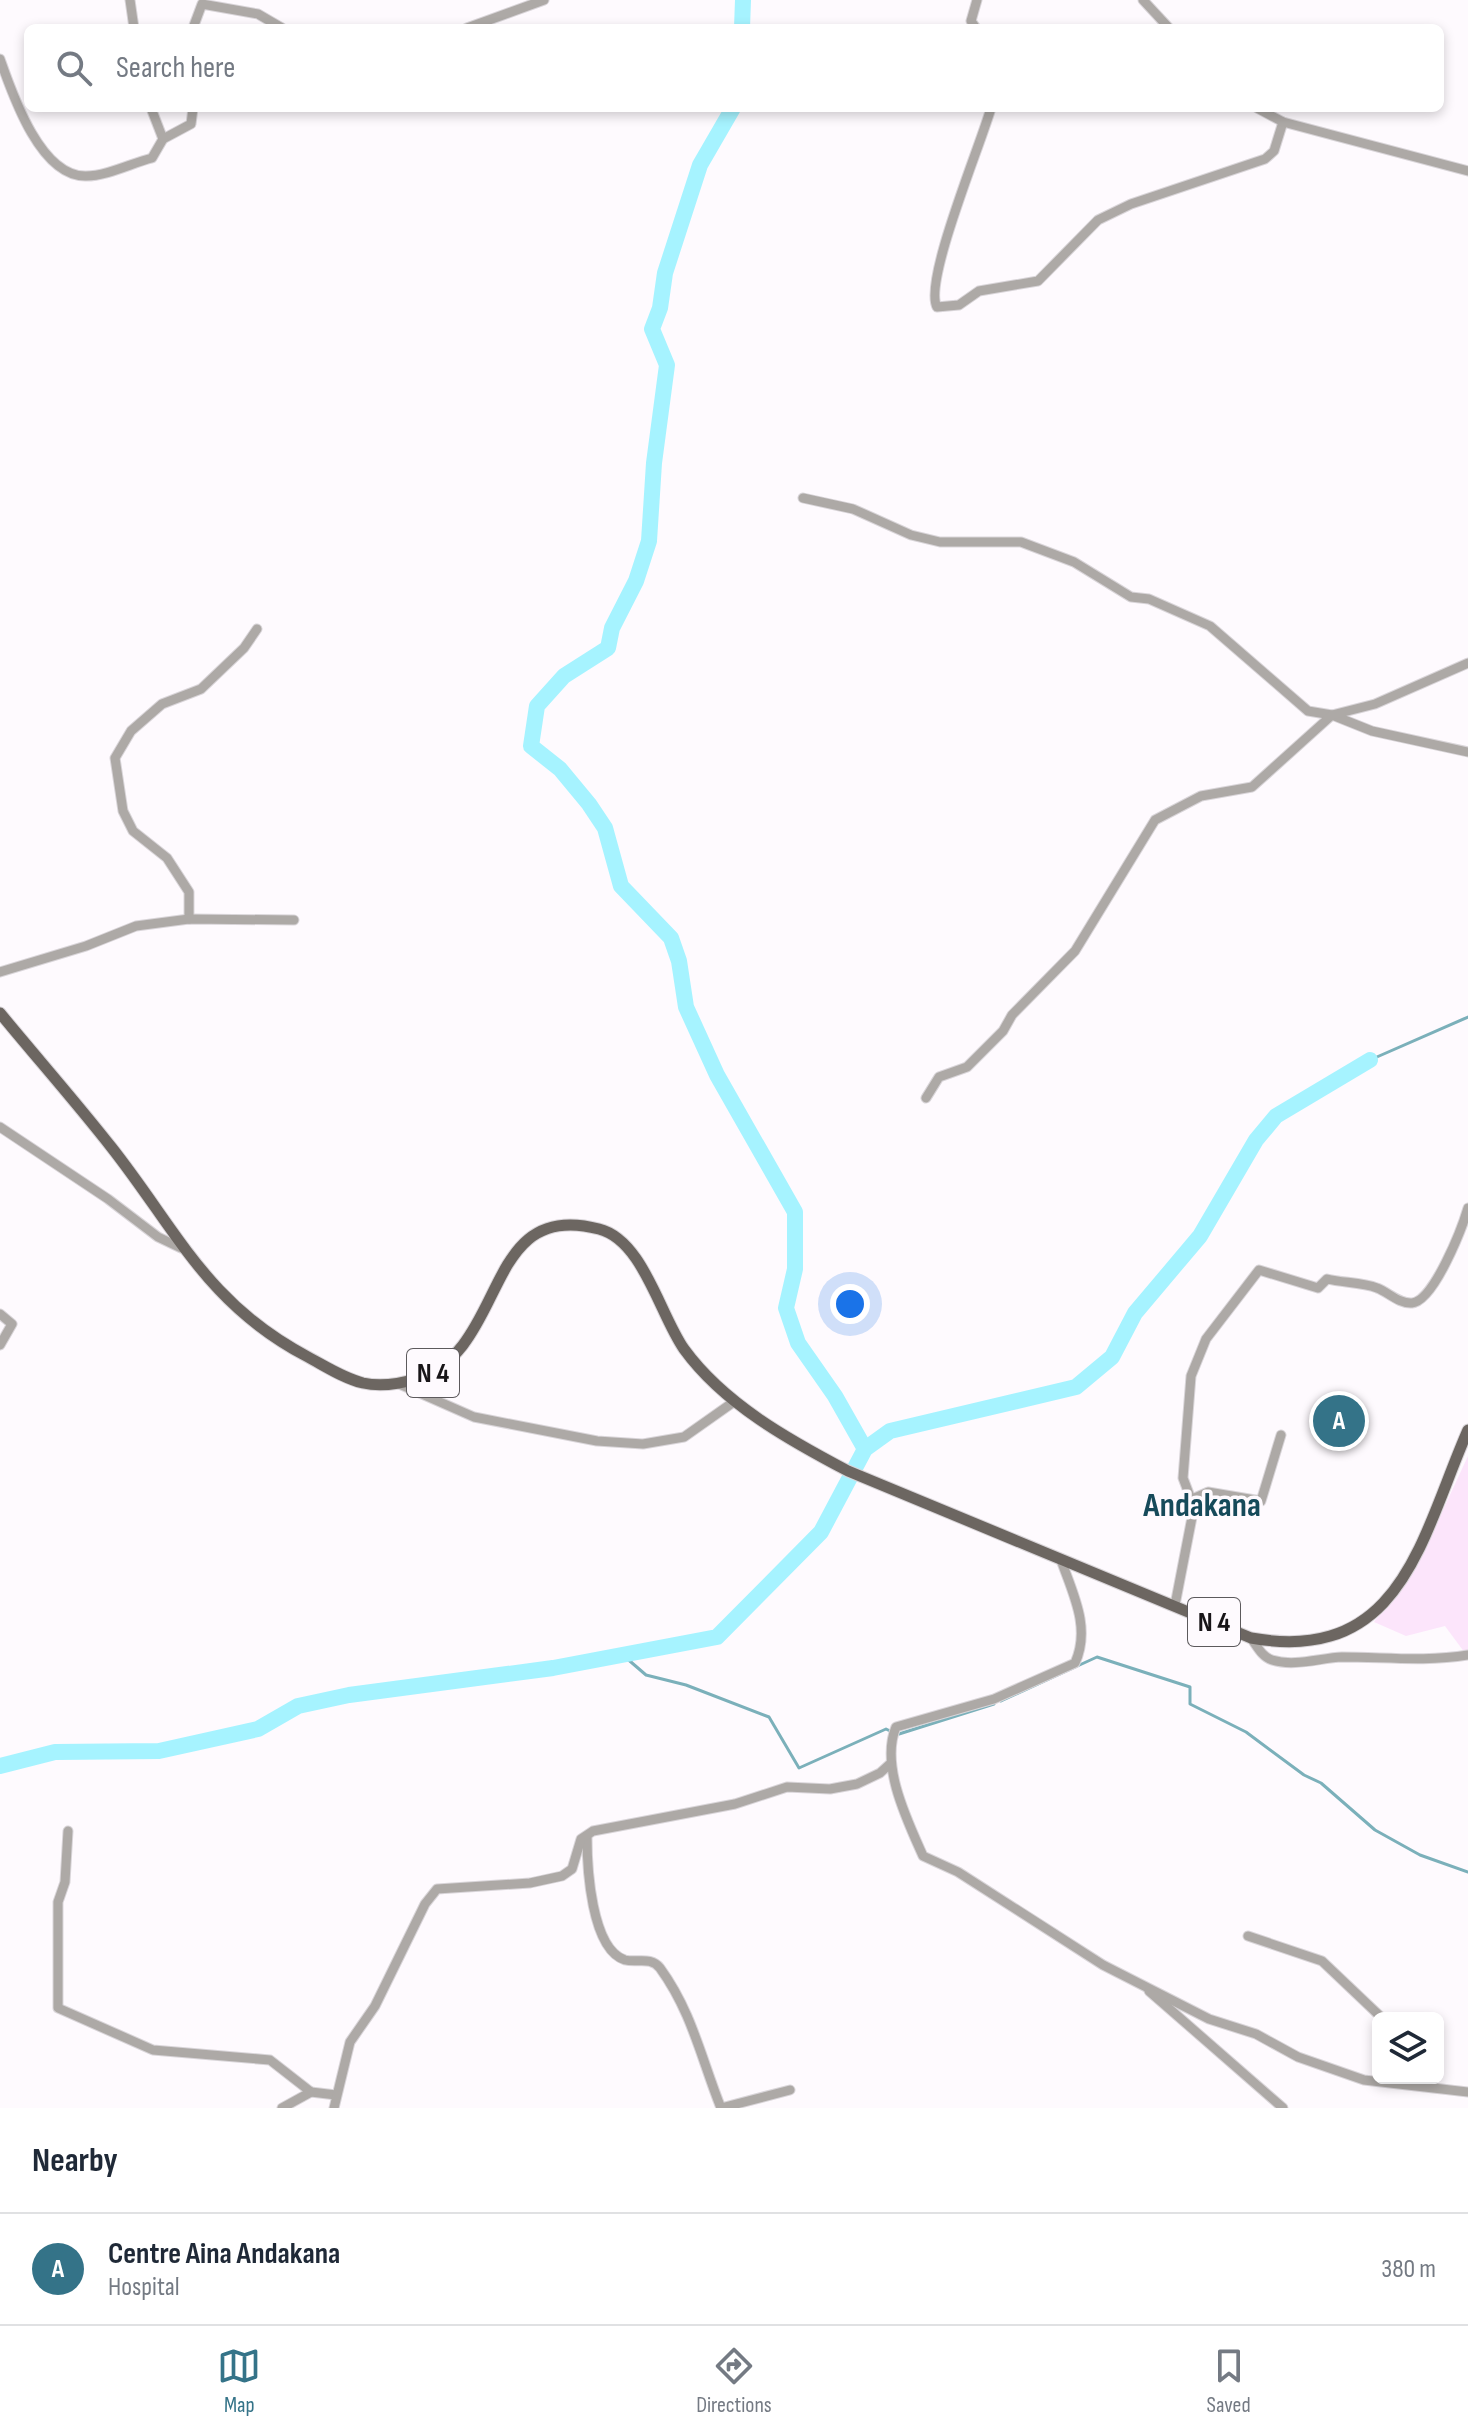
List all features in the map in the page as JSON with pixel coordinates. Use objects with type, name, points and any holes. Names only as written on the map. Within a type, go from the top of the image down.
[{"type":"main road","name":"N 4","points":[[0,1013],[112,1148],[181,1248],[215,1289],[278,1340],[359,1382],[399,1384],[432,1373],[466,1345],[481,1321],[503,1269],[518,1247],[544,1230],[573,1225],[604,1230],[628,1246],[684,1348],[735,1401],[787,1437],[848,1471],[1251,1638],[1312,1641],[1343,1631],[1379,1610],[1395,1594],[1413,1564],[1468,1430]]},
{"type":"street","points":[[130,0],[133,24]]},
{"type":"street","points":[[478,24],[544,0]]},
{"type":"street","points":[[973,24],[971,21],[977,0]]},
{"type":"street","points":[[1143,0],[1165,24]]},
{"type":"street","points":[[195,24],[203,2],[258,14],[275,24]]},
{"type":"street","points":[[0,59],[17,108],[50,161],[85,177],[152,158],[163,139],[191,124],[192,112]]},
{"type":"street","points":[[153,112],[163,139]]},
{"type":"street","points":[[990,112],[938,264],[933,298],[937,307],[959,305],[979,291],[1038,281],[1098,220],[1131,204],[1265,159],[1274,151],[1283,122]]},
{"type":"street","points":[[1264,112],[1283,122],[1468,171]]},
{"type":"street","points":[[803,498],[853,509],[911,535],[940,542],[1021,542],[1074,562],[1131,597],[1149,599],[1210,626],[1308,711],[1332,715],[1372,731],[1468,752]]},
{"type":"street","points":[[189,919],[189,892],[167,858],[133,831],[123,811],[115,758],[131,731],[162,704],[201,689],[244,648],[257,629]]},
{"type":"street","points":[[926,1098],[939,1077],[967,1067],[1003,1031],[1012,1015],[1075,951],[1155,820],[1201,796],[1252,787],[1332,715],[1375,704],[1468,663]]},
{"type":"street","points":[[0,972],[86,946],[136,926],[189,919],[294,920]]},
{"type":"street","points":[[0,1127],[158,1237],[181,1248]]},
{"type":"street","points":[[1175,1605],[1190,1533],[1192,1499],[1183,1478],[1191,1376],[1206,1339],[1259,1270],[1318,1288],[1327,1279],[1376,1287],[1413,1303],[1425,1297],[1440,1272],[1468,1208]]},
{"type":"street","points":[[0,1314],[12,1324],[0,1345]]},
{"type":"street","points":[[399,1384],[474,1417],[597,1441],[643,1444],[684,1437],[735,1401]]},
{"type":"street","points":[[1192,1499],[1208,1492],[1261,1501],[1281,1435]]},
{"type":"street","points":[[1061,1560],[1079,1609],[1083,1634],[1075,1663],[994,1699],[896,1727],[890,1741],[891,1763],[923,1856],[958,1872],[1103,1965],[1209,2019],[1256,2034],[1298,2057],[1372,2077]]},
{"type":"street","points":[[1251,1638],[1262,1654],[1272,1660],[1298,1662],[1340,1657],[1410,1661],[1468,1655]]},
{"type":"street","points":[[334,2108],[350,2042],[375,2006],[429,1896],[437,1889],[530,1883],[562,1876],[572,1869],[575,1852],[593,1831],[735,1804],[787,1787],[830,1789],[857,1784],[880,1773],[891,1763]]},
{"type":"street","points":[[68,1831],[65,1882],[58,1902],[58,2008],[153,2050],[270,2060],[311,2092],[336,2095]]},
{"type":"street","points":[[587,1836],[587,1875],[604,1939],[610,1951],[626,1960],[649,1961],[660,1969],[694,2025],[721,2108],[790,2090]]},
{"type":"street","points":[[1248,1936],[1322,1961],[1376,2012]]},
{"type":"street","points":[[1137,1981],[1283,2108]]},
{"type":"street","points":[[1411,2084],[1468,2092]]},
{"type":"street","points":[[282,2108],[311,2092]]},
{"type":"shaded area","points":[[1468,1456],[1468,1652],[1465,1653],[1445,1626],[1406,1636],[1374,1622],[1417,1566]]},
{"type":"waterway","points":[[742,24],[743,0]]},
{"type":"waterway","points":[[731,112],[700,165],[665,273],[660,308],[652,329],[667,365],[654,463],[649,541],[636,581],[612,628],[608,648],[564,676],[537,706],[531,746],[560,769],[589,804],[605,828],[621,886],[671,938],[679,961],[686,1007],[717,1075],[795,1212],[795,1269],[786,1308],[798,1343],[835,1396],[865,1449]]},
{"type":"waterway","points":[[1370,1060],[1468,1017]]},
{"type":"waterway","points":[[0,1766],[55,1752],[159,1751],[258,1729],[298,1706],[349,1695],[553,1668],[717,1637],[821,1532],[865,1449],[890,1431],[1076,1387],[1112,1357],[1135,1313],[1200,1236],[1256,1140],[1276,1116],[1370,1060]]},
{"type":"waterway","points":[[624,1656],[646,1675],[686,1685],[769,1717],[799,1768],[886,1729],[892,1732]]},
{"type":"waterway","points":[[1001,1701],[1097,1657],[1190,1687],[1190,1704],[1246,1732],[1304,1775],[1321,1783],[1375,1830],[1420,1855],[1468,1872]]},
{"type":"waterway","points":[[899,1734],[994,1704]]},
{"type":"place","name":"Centre Aina Andakana","points":[[1339,1421]]},
{"type":"district","name":"Andakana","points":[[1202,1505]]}]
